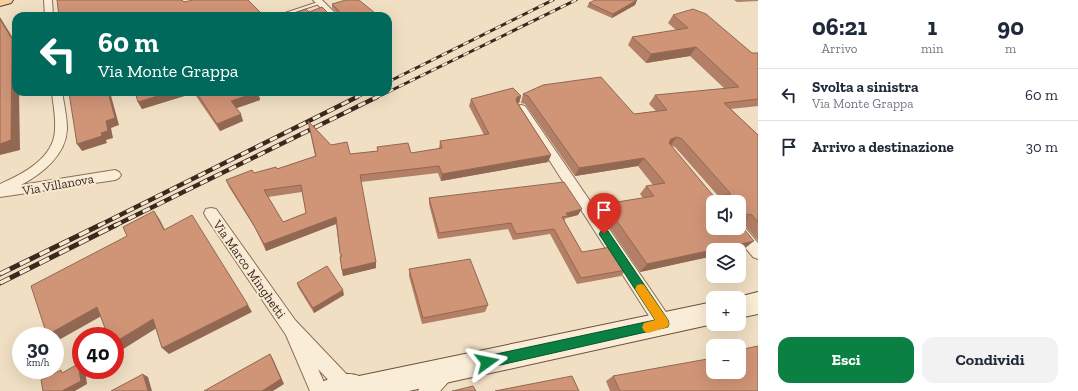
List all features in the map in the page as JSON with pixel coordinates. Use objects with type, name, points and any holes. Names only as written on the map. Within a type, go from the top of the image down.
[{"type":"main road","points":[[0,2],[6,0]]},
{"type":"street","points":[[48,0],[49,12]]},
{"type":"street","points":[[319,1],[330,12]]},
{"type":"street","name":"Via Villanova","points":[[0,192],[32,172],[46,161],[58,145],[61,132],[57,96]]},
{"type":"street","points":[[520,107],[664,324]]},
{"type":"street","name":"Via Villanova","points":[[0,192],[115,174]]},
{"type":"street","name":"Via Marco Minghetti","points":[[211,213],[289,326],[350,389]]},
{"type":"street","points":[[743,235],[758,253]]},
{"type":"street","points":[[746,306],[758,303]]},
{"type":"street","points":[[350,389],[448,371],[706,315]]},
{"type":"street","name":"Via Marco Minghetti","points":[[289,326],[319,391]]},
{"type":"street","points":[[416,391],[448,371]]},
{"type":"street","points":[[427,391],[448,371]]},
{"type":"lane","points":[[289,12],[319,1]]},
{"type":"building","points":[[57,0],[182,0],[184,2],[193,0],[248,0],[260,12],[58,12]]},
{"type":"building","points":[[346,0],[359,0],[374,12],[339,12],[332,4]]},
{"type":"building","points":[[595,0],[637,0],[613,14],[589,3]]},
{"type":"building","points":[[322,7],[327,12],[309,12]]},
{"type":"building","points":[[306,9],[309,12],[298,12]]},
{"type":"building","points":[[693,9],[706,14],[752,53],[758,53],[758,99],[724,103],[758,135],[758,222],[752,215],[747,214],[746,219],[746,195],[730,195],[730,193],[682,139],[677,137],[671,139],[669,143],[713,195],[706,195],[706,235],[746,235],[746,231],[754,241],[745,243],[706,243],[706,251],[647,264],[605,204],[654,196],[646,186],[665,183],[644,158],[579,168],[528,96],[523,94],[543,85],[601,77],[634,114],[667,110],[655,95],[739,87],[696,47],[651,54],[632,37],[688,28],[673,15]]},
{"type":"building","points":[[0,19],[12,39],[11,140],[0,144]]},
{"type":"building","points":[[513,88],[521,96],[517,97],[516,101],[551,155],[442,174],[439,166],[360,175],[376,262],[342,270],[340,257],[342,256],[340,253],[336,217],[264,244],[226,180],[252,170],[254,173],[276,167],[277,169],[316,156],[308,121],[331,145],[347,142],[350,154],[378,151],[377,147],[408,143],[411,153],[442,148],[440,141],[489,134],[471,99]],"holes":[[[301,185],[306,213],[283,222],[264,190]]]},
{"type":"building","points":[[69,96],[109,96],[115,118],[106,121],[108,131],[101,133],[102,136],[77,144]]},
{"type":"building","points":[[136,96],[158,96],[138,102]]},
{"type":"building","points":[[199,96],[246,96],[231,101],[241,114],[217,124]]},
{"type":"building","points":[[564,182],[582,209],[566,213],[568,216],[562,217],[582,252],[611,247],[626,270],[581,278],[554,229],[516,234],[511,223],[439,233],[429,198]]},
{"type":"building","points":[[154,211],[164,230],[192,215],[248,305],[162,348],[153,319],[124,337],[124,327],[105,327],[97,307],[61,327],[44,327],[31,286],[127,236],[123,227]]},
{"type":"building","points":[[470,259],[488,305],[423,318],[409,269]]},
{"type":"building","points":[[327,266],[343,290],[313,308],[297,283]]},
{"type":"building","points":[[758,346],[758,391],[620,391],[613,376],[706,359],[706,379],[746,379],[746,349]]},
{"type":"building","points":[[270,354],[281,379],[262,391],[204,391]]},
{"type":"building","points":[[72,367],[72,379],[81,379],[81,381],[62,391],[43,391],[41,380],[64,379],[64,372]]},
{"type":"building","points":[[143,374],[148,391],[111,391]]},
{"type":"building","points":[[572,376],[579,391],[495,391]]},
{"type":"building","points":[[473,386],[476,391],[453,391]]},
{"type":"railway","points":[[392,80],[553,0]]},
{"type":"railway","points":[[392,90],[576,0]]},
{"type":"railway","points":[[355,98],[359,96]]},
{"type":"railway","points":[[375,98],[379,96]]},
{"type":"railway","points":[[98,226],[357,97]]},
{"type":"railway","points":[[114,226],[377,97]]},
{"type":"railway","points":[[0,274],[100,225]]},
{"type":"railway","points":[[0,283],[114,226]]},
{"type":"slow traffic","points":[[641,289],[664,324],[648,327]]},
{"type":"route","points":[[487,362],[664,324],[604,234]]}]
